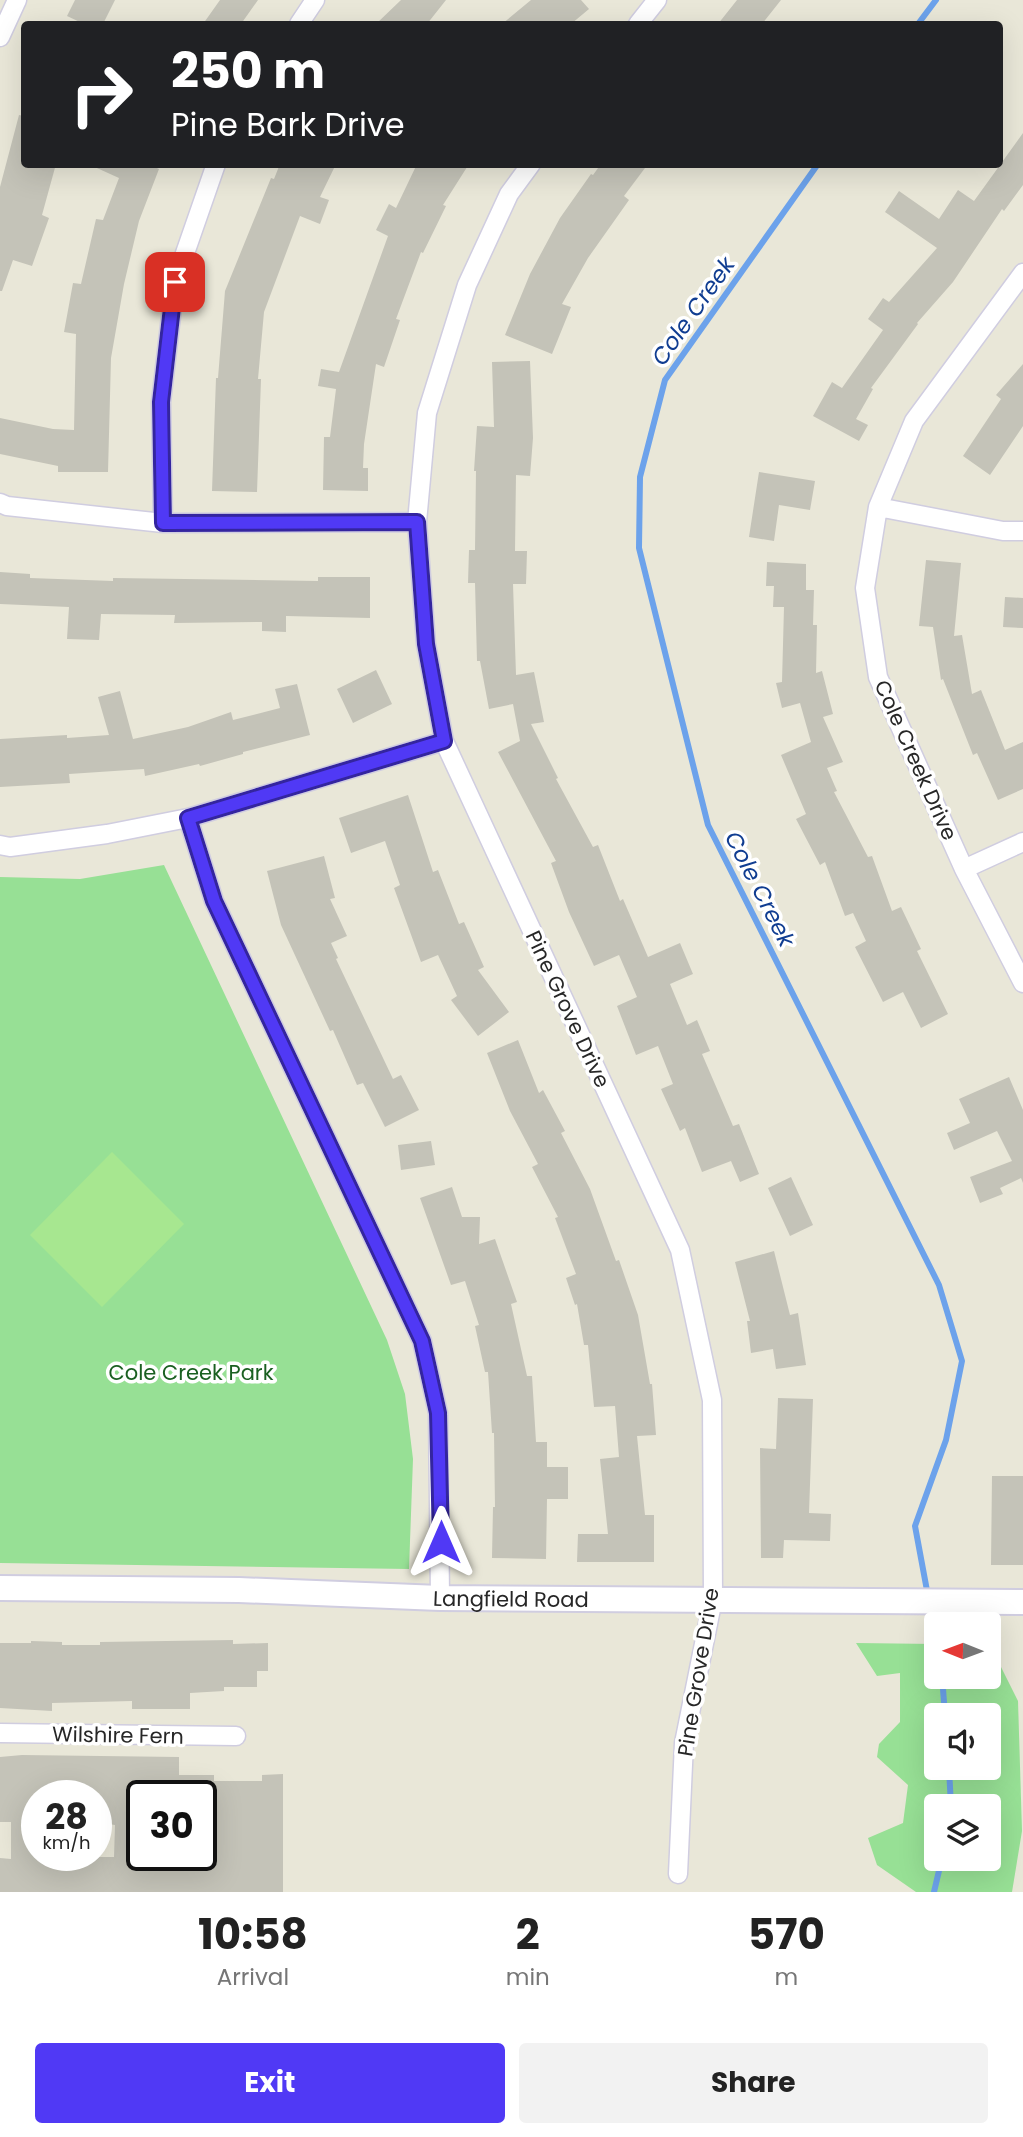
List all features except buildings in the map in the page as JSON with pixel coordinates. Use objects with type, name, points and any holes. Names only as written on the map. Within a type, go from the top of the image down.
[{"type":"street","points":[[0,37],[18,0]]},
{"type":"street","points":[[301,21],[315,0]]},
{"type":"street","points":[[640,21],[657,0]]},
{"type":"street","points":[[163,523],[161,402],[175,282],[215,168]]},
{"type":"street","name":"Pine Grove Drive","points":[[528,168],[509,194],[467,285],[427,413],[417,522],[426,644],[444,741],[680,1250],[712,1400],[713,1599],[684,1743],[678,1874]]},
{"type":"street","name":"Cole Creek Drive","points":[[1023,273],[914,421],[878,507],[865,588],[878,677],[964,869],[1023,982]]},
{"type":"street","points":[[0,503],[7,506],[163,523],[417,522]]},
{"type":"street","points":[[878,507],[1003,531],[1023,531]]},
{"type":"street","points":[[0,845],[107,834],[188,818],[444,741]]},
{"type":"street","points":[[188,818],[214,901],[422,1341],[438,1413],[441,1487],[440,1598]]},
{"type":"street","points":[[964,869],[1023,842]]},
{"type":"street","name":"Langfield Road","points":[[0,1588],[239,1590],[440,1598],[1023,1602]]},
{"type":"street","name":"Wilshire Fern","points":[[0,1734],[236,1736]]},
{"type":"green space","name":"Cole Creek Park","points":[[164,865],[387,1340],[405,1394],[413,1459],[409,1569],[0,1563],[0,877],[80,879]]},
{"type":"green space","points":[[112,1152],[184,1224],[102,1307],[30,1235]]},
{"type":"green space","points":[[856,1643],[924,1644],[924,1689],[1001,1689],[1001,1667],[1018,1701],[1022,1831],[1012,1892],[916,1892],[877,1865],[868,1838],[903,1823],[908,1785],[877,1757],[879,1744],[900,1722],[900,1673],[877,1676]]},
{"type":"waterway","name":"Cole Creek","points":[[920,21],[936,0]]},
{"type":"waterway","name":"Cole Creek","points":[[815,168],[665,380],[640,477],[639,548],[708,825],[939,1285],[962,1361],[946,1440],[915,1526],[928,1596]]},
{"type":"waterway","name":"Cole Creek","points":[[930,1607],[931,1612]]},
{"type":"waterway","name":"Cole Creek","points":[[943,1689],[944,1703]]},
{"type":"waterway","name":"Cole Creek","points":[[950,1780],[950,1794]]},
{"type":"waterway","name":"Cole Creek","points":[[934,1892],[939,1871]]},
{"type":"route","points":[[175,282],[161,402],[163,523],[417,522],[426,644],[444,741],[188,818],[214,901],[422,1341],[438,1413],[441,1542]]}]
